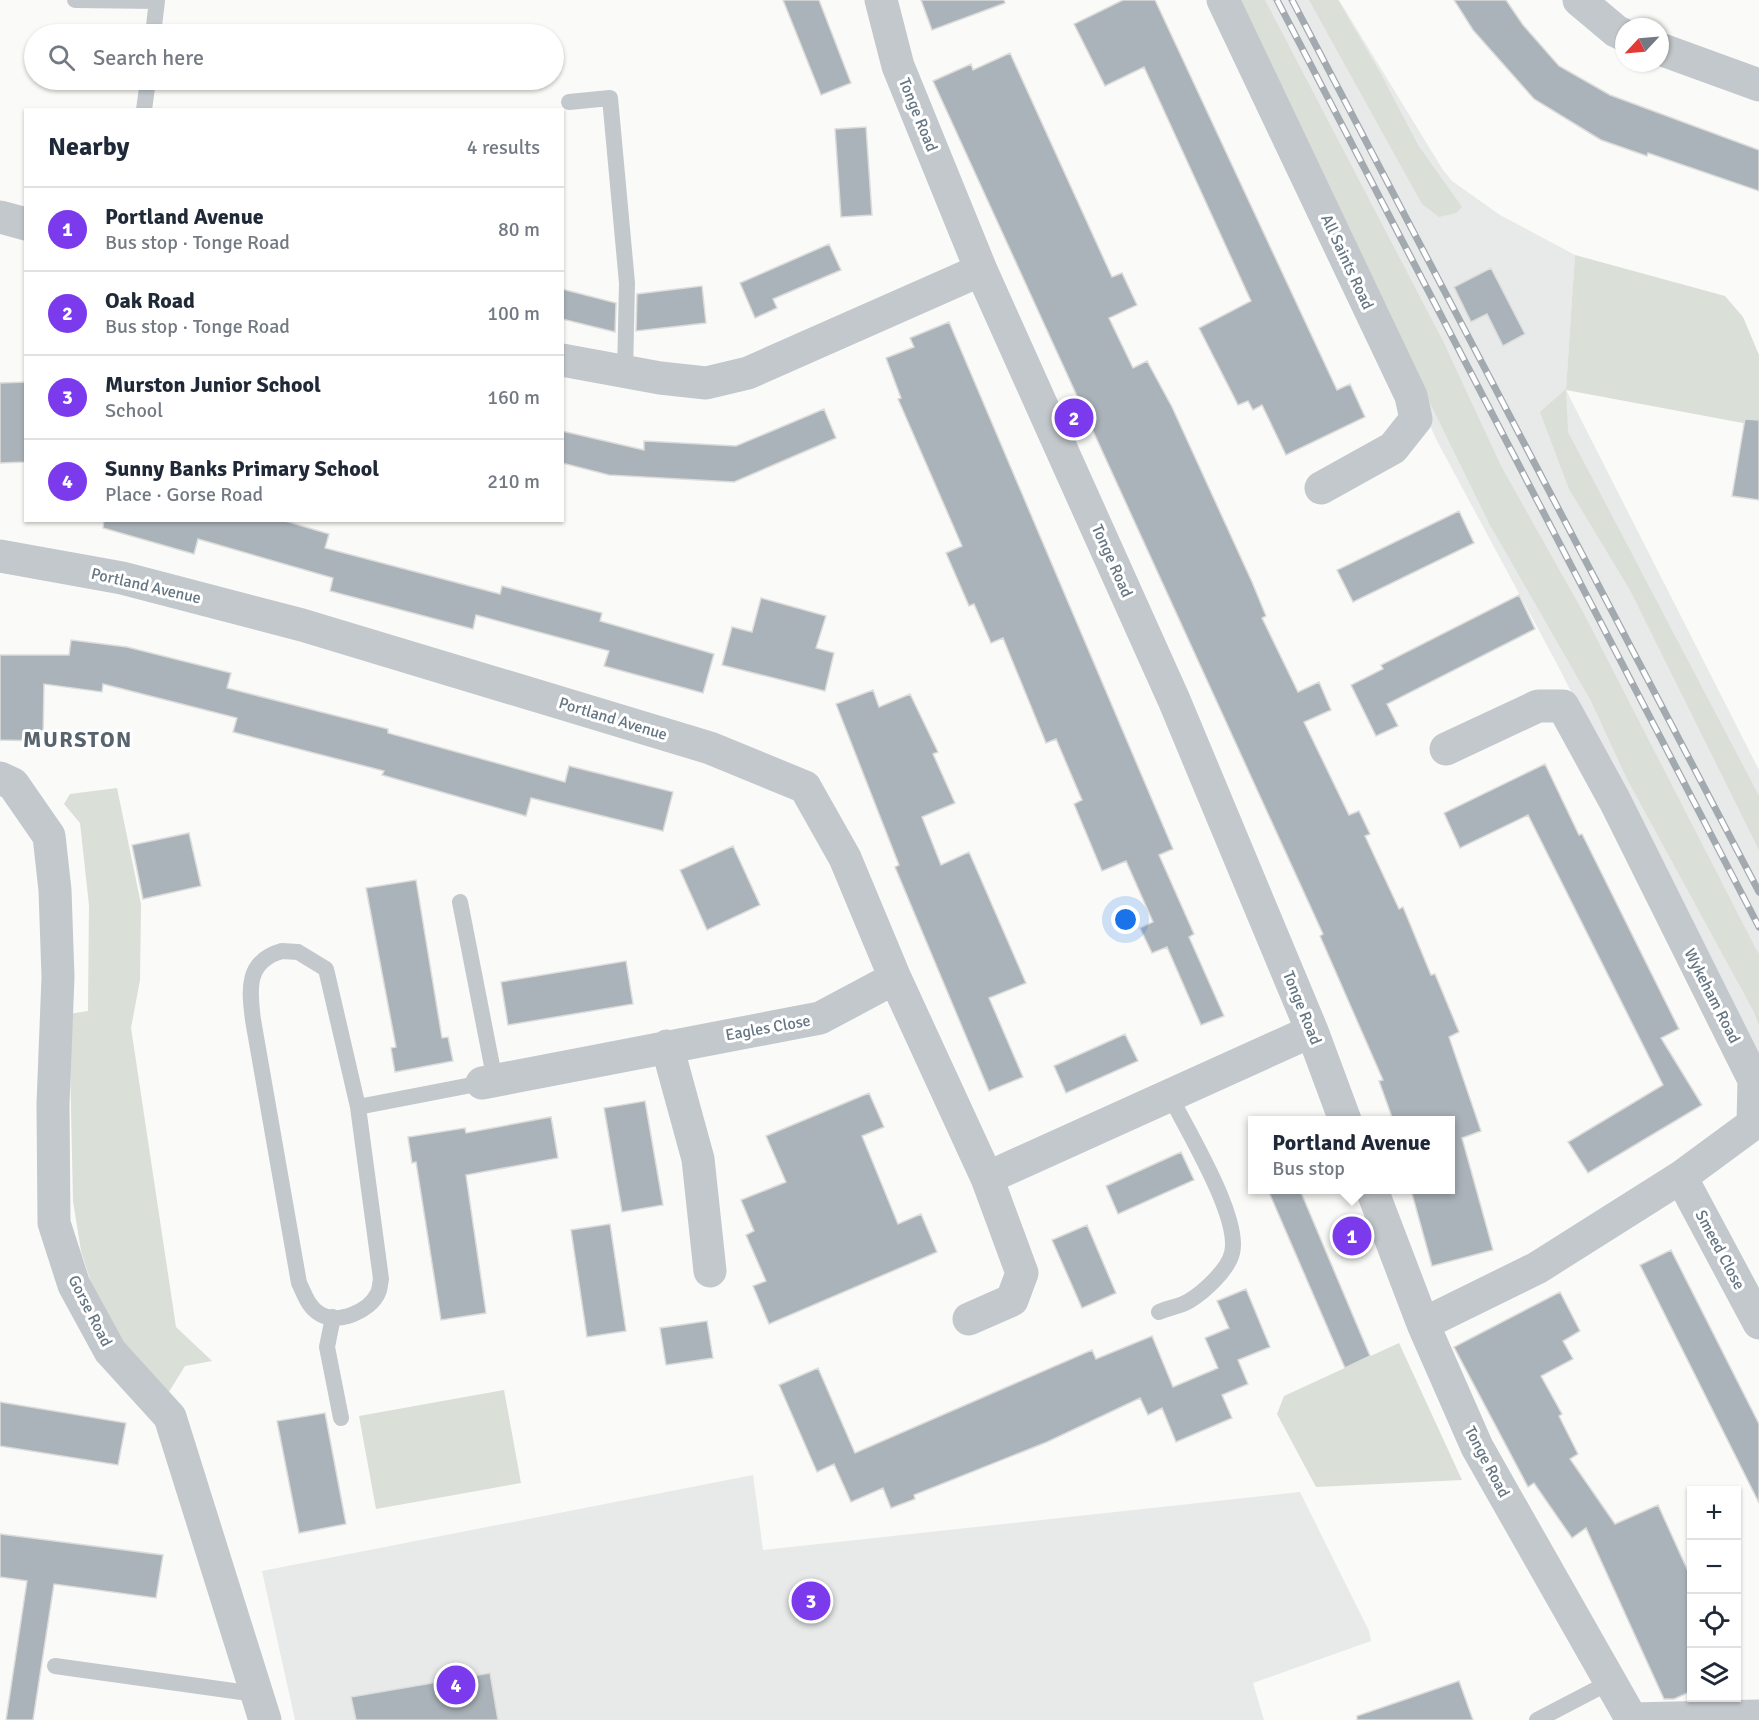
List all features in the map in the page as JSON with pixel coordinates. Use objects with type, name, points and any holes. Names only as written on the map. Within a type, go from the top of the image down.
[{"type":"street","name":"Tonge Road","points":[[881,0],[898,66],[981,270],[1174,700],[1312,1032],[1344,1116]]},
{"type":"street","name":"All Saints Road","points":[[1222,0],[1411,396],[1416,419],[1393,448],[1321,488]]},
{"type":"street","points":[[1579,0],[1615,30]]},
{"type":"street","points":[[1669,52],[1759,85]]},
{"type":"street","points":[[0,217],[24,223]]},
{"type":"street","points":[[564,360],[625,373],[706,383],[748,373],[981,270]]},
{"type":"street","name":"Portland Avenue","points":[[0,556],[122,578],[302,625],[710,748],[805,787],[845,858],[895,978],[987,1178],[1022,1273],[1012,1300],[969,1319]]},
{"type":"street","name":"Wykeham Road","points":[[1423,1324],[1537,1268],[1681,1177],[1753,1124],[1754,1080],[1563,706],[1538,706],[1446,749]]},
{"type":"street","name":"Gorse Road","points":[[0,778],[13,784],[49,836],[55,890],[58,978],[53,1104],[54,1223],[74,1285],[110,1351],[170,1417],[261,1707]]},
{"type":"street","name":"Eagles Close","points":[[489,1082],[820,1018],[895,978]]},
{"type":"street","points":[[987,1178],[1312,1032]]},
{"type":"street","points":[[667,1046],[698,1159],[710,1271]]},
{"type":"street","name":"Smeed Close","points":[[1681,1177],[1759,1323]]},
{"type":"street","name":"Tonge Road","points":[[1374,1194],[1423,1324],[1476,1447],[1631,1719]]},
{"type":"street","points":[[1631,1719],[1759,1716]]},
{"type":"lane","points":[[75,0],[157,1],[154,24]]},
{"type":"lane","points":[[144,108],[147,90]]},
{"type":"lane","points":[[569,102],[610,98],[627,283],[625,373]]},
{"type":"lane","points":[[358,1107],[489,1082],[460,902]]},
{"type":"lane","points":[[282,951],[298,952],[326,969],[358,1107],[381,1279],[378,1293],[368,1306],[352,1315],[333,1317],[322,1316],[310,1306],[297,1272],[249,991],[255,969],[267,955],[282,951]]},
{"type":"lane","points":[[1159,1312],[1189,1301],[1211,1281],[1232,1256],[1234,1243],[1233,1228],[1170,1096]]},
{"type":"lane","points":[[333,1317],[327,1347],[341,1418]]},
{"type":"lane","points":[[56,1666],[261,1707]]},
{"type":"lane","points":[[1538,1720],[1610,1682]]},
{"type":"shaded area","points":[[1236,0],[1339,0],[1443,170],[1452,181],[1500,215],[1575,255],[1566,390],[1759,770],[1759,1063],[1557,664],[1437,441]]},
{"type":"shaded area","points":[[1239,0],[1265,0],[1444,343],[1501,466],[1583,612],[1759,955],[1759,1025],[1753,1010],[1627,779],[1591,701],[1490,525],[1330,200]]},
{"type":"shaded area","points":[[1309,0],[1338,0],[1381,74],[1418,145],[1462,207],[1456,213],[1439,217],[1422,204]]},
{"type":"shaded area","points":[[1575,255],[1725,296],[1743,317],[1759,355],[1759,426],[1566,390],[1568,432],[1759,796],[1759,850],[1630,590],[1569,489],[1540,412],[1566,389]]},
{"type":"shaded area","points":[[117,788],[141,904],[140,980],[131,1028],[176,1327],[212,1361],[185,1366],[167,1395],[124,1344],[99,1308],[81,1251],[73,1201],[69,1014],[88,1011],[89,905],[80,823],[64,804],[70,794]]},
{"type":"shaded area","points":[[1399,1343],[1462,1480],[1316,1487],[1277,1414],[1284,1396]]},
{"type":"shaded area","points":[[504,1390],[521,1483],[376,1509],[359,1416]]},
{"type":"shaded area","points":[[753,1475],[763,1550],[1300,1492],[1369,1631],[1371,1641],[1253,1683],[1264,1720],[295,1720],[262,1571]]},
{"type":"building","points":[[783,0],[819,0],[851,83],[821,95]]},
{"type":"building","points":[[921,0],[1004,0],[1005,3],[932,30]]},
{"type":"building","points":[[1123,0],[1155,0],[1337,390],[1350,384],[1365,417],[1286,455],[1262,405],[1253,410],[1248,401],[1238,405],[1199,328],[1251,301],[1144,67],[1105,86],[1074,24]]},
{"type":"building","points":[[1454,0],[1506,0],[1523,25],[1559,66],[1610,95],[1759,150],[1759,191],[1648,153],[1647,156],[1601,140],[1534,99],[1473,30]]},
{"type":"building","points":[[1010,53],[1112,277],[1122,273],[1137,305],[1109,318],[1133,368],[1147,361],[1172,407],[1252,582],[1266,616],[1262,618],[1298,692],[1319,682],[1331,710],[1304,722],[1349,815],[1359,811],[1370,834],[1365,836],[1399,909],[1403,907],[1431,975],[1435,974],[1459,1032],[1449,1037],[1481,1131],[1462,1138],[1493,1250],[1432,1266],[1412,1194],[1455,1194],[1455,1116],[1392,1116],[1379,1081],[1383,1080],[1320,936],[1323,934],[933,81],[971,64],[973,70]]},
{"type":"building","points":[[866,127],[872,215],[841,217],[835,129]]},
{"type":"building","points":[[829,244],[841,270],[773,299],[777,308],[755,318],[740,283]]},
{"type":"building","points":[[1491,268],[1525,334],[1503,346],[1487,314],[1471,322],[1454,287]]},
{"type":"building","points":[[702,286],[706,323],[636,331],[637,294]]},
{"type":"building","points":[[564,290],[616,303],[615,332],[564,319]]},
{"type":"building","points":[[949,322],[1173,849],[1159,855],[1194,934],[1189,937],[1224,1016],[1201,1025],[1167,947],[1152,953],[1140,928],[1153,922],[1126,861],[1102,871],[1074,804],[1082,800],[1056,739],[1046,743],[1003,638],[991,643],[974,604],[969,606],[946,553],[962,546],[898,399],[901,398],[886,358],[914,347],[910,338]]},
{"type":"building","points":[[24,382],[24,462],[0,463],[0,383]]},
{"type":"building","points":[[824,409],[836,438],[734,482],[609,475],[564,464],[564,431],[644,450],[644,441],[736,446]]},
{"type":"building","points":[[1745,419],[1759,420],[1759,500],[1732,496]]},
{"type":"building","points":[[1459,511],[1474,543],[1353,602],[1337,570]]},
{"type":"building","points":[[104,522],[289,522],[329,534],[325,548],[500,594],[502,586],[602,613],[600,621],[714,654],[703,693],[604,666],[609,651],[476,615],[473,629],[330,591],[333,578],[198,539],[194,554],[103,528]]},
{"type":"building","points":[[1519,595],[1535,629],[1387,704],[1398,726],[1376,736],[1351,685],[1383,669],[1381,665]]},
{"type":"building","points":[[761,598],[826,616],[816,648],[834,653],[825,691],[722,665],[732,627],[752,632]]},
{"type":"building","points":[[71,640],[127,647],[231,673],[227,688],[388,729],[388,733],[565,782],[569,766],[673,792],[663,831],[531,798],[526,816],[382,775],[384,771],[233,732],[237,718],[103,684],[102,692],[44,684],[43,741],[0,740],[0,655],[69,655]]},
{"type":"building","points":[[873,690],[879,707],[910,694],[938,752],[933,754],[955,803],[922,817],[941,865],[969,852],[1026,983],[989,998],[1023,1077],[989,1091],[895,867],[899,865],[836,704]]},
{"type":"building","points":[[1545,764],[1679,1029],[1661,1038],[1702,1105],[1588,1173],[1568,1142],[1663,1085],[1528,815],[1460,848],[1444,813]]},
{"type":"building","points":[[189,833],[201,886],[143,899],[132,845]]},
{"type":"building","points":[[733,846],[760,905],[707,930],[680,870]]},
{"type":"building","points":[[416,880],[442,1038],[448,1037],[453,1061],[395,1072],[391,1048],[396,1047],[366,888]]},
{"type":"building","points":[[626,961],[633,1004],[508,1025],[501,982]]},
{"type":"building","points":[[1125,1034],[1138,1061],[1066,1093],[1054,1066]]},
{"type":"building","points":[[869,1093],[884,1127],[862,1136],[898,1224],[921,1214],[937,1252],[769,1324],[753,1286],[766,1281],[746,1235],[754,1231],[741,1200],[786,1182],[766,1136]]},
{"type":"building","points":[[645,1101],[663,1205],[622,1212],[604,1108]]},
{"type":"building","points":[[551,1117],[558,1158],[466,1175],[486,1313],[441,1320],[416,1162],[412,1163],[408,1137],[465,1128],[466,1133]]},
{"type":"building","points":[[1181,1152],[1194,1180],[1118,1214],[1106,1186]]},
{"type":"building","points":[[1270,1194],[1302,1194],[1370,1356],[1345,1368]]},
{"type":"building","points":[[610,1224],[626,1331],[587,1337],[571,1230]]},
{"type":"building","points":[[1087,1225],[1116,1293],[1082,1308],[1052,1240]]},
{"type":"building","points":[[1671,1250],[1759,1424],[1759,1503],[1640,1265]]},
{"type":"building","points":[[1246,1289],[1270,1347],[1238,1360],[1248,1384],[1222,1395],[1232,1418],[1176,1442],[1162,1408],[1148,1415],[1140,1398],[1047,1442],[914,1495],[915,1499],[891,1508],[883,1488],[851,1502],[834,1464],[817,1472],[779,1385],[818,1368],[855,1453],[1092,1350],[1096,1359],[1152,1336],[1173,1387],[1218,1368],[1205,1338],[1229,1328],[1217,1301]]},
{"type":"building","points":[[1560,1292],[1580,1331],[1563,1341],[1573,1359],[1541,1376],[1562,1414],[1559,1416],[1578,1454],[1570,1459],[1615,1524],[1658,1505],[1687,1569],[1687,1693],[1674,1699],[1664,1699],[1586,1528],[1572,1538],[1534,1483],[1528,1487],[1454,1347]]},
{"type":"building","points":[[707,1321],[713,1358],[666,1365],[660,1328]]},
{"type":"building","points":[[0,1402],[126,1423],[118,1465],[0,1446]]},
{"type":"building","points":[[325,1413],[346,1524],[299,1533],[277,1421]]},
{"type":"building","points":[[0,1534],[163,1555],[156,1598],[54,1584],[33,1720],[6,1720],[27,1581],[0,1577]]},
{"type":"building","points":[[490,1673],[498,1720],[356,1720],[351,1697]]},
{"type":"building","points":[[1459,1681],[1473,1720],[1357,1720],[1357,1716]]},
{"type":"railway","points":[[1277,0],[1759,927]]},
{"type":"railway","points":[[1292,0],[1759,892]]},
{"type":"place","name":"Oak Road","points":[[1074,418]]},
{"type":"place","name":"Portland Avenue","points":[[1352,1236]]},
{"type":"place","name":"Murston Junior School","points":[[811,1601]]},
{"type":"place","name":"Sunny Banks Primary School","points":[[456,1685]]},
{"type":"district","name":"MURSTON","points":[[78,739]]}]
